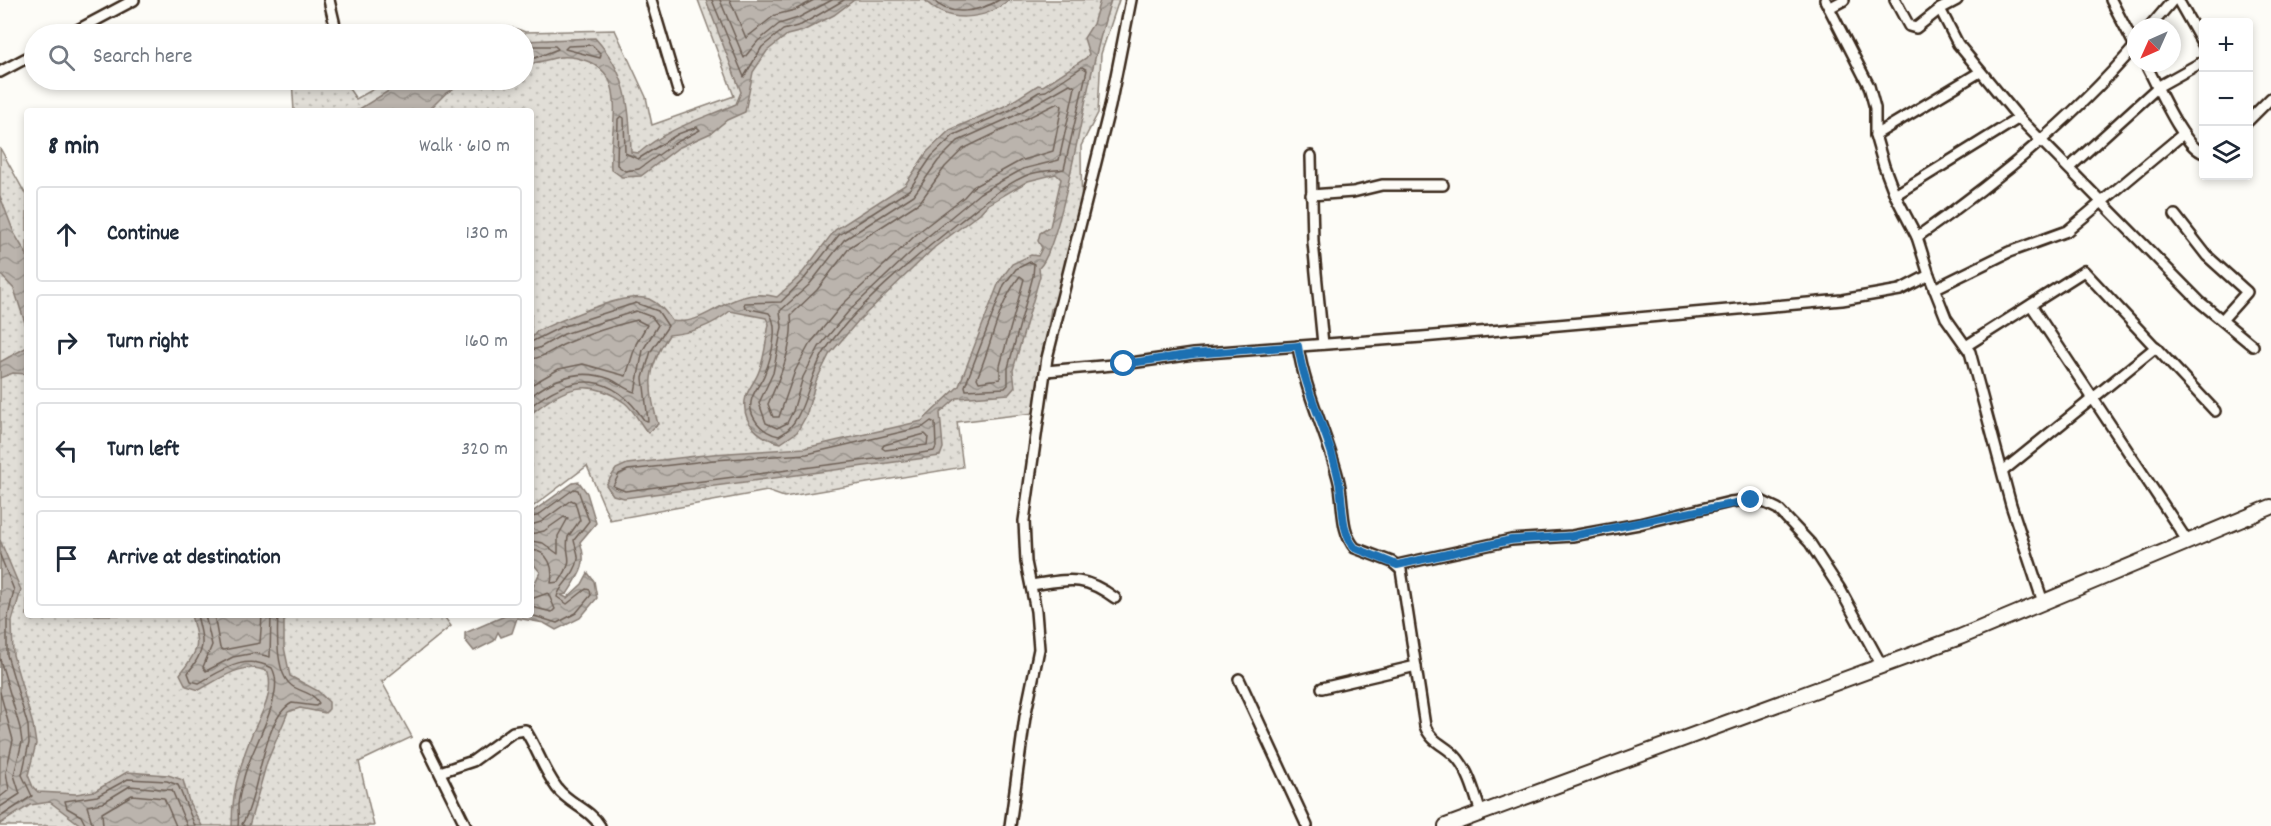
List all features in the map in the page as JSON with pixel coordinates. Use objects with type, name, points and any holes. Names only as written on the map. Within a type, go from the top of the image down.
[{"type":"street","points":[[89,24],[134,0]]},
{"type":"street","points":[[329,0],[335,24]]},
{"type":"street","points":[[651,0],[678,91]]},
{"type":"street","points":[[1010,826],[1025,717],[1039,649],[1026,562],[1024,520],[1046,371],[1110,106],[1131,0]]},
{"type":"street","points":[[1844,0],[1827,4],[1869,86],[1875,108],[1875,135],[1895,195],[1917,237],[1946,318],[1970,352],[2002,471],[2043,602]]},
{"type":"street","points":[[1895,0],[1909,26],[1916,28],[1940,9],[1957,0]]},
{"type":"street","points":[[2111,0],[2127,29]]},
{"type":"street","points":[[2158,18],[2173,0]]},
{"type":"street","points":[[2178,0],[2199,37]]},
{"type":"street","points":[[1940,9],[1958,44],[2019,118],[2200,302],[2253,346]]},
{"type":"street","points":[[1917,237],[1980,193],[2042,139],[2104,81],[2127,56]]},
{"type":"street","points":[[0,72],[24,59]]},
{"type":"street","points":[[2070,168],[2159,86],[2199,65]]},
{"type":"street","points":[[1875,135],[1980,72]]},
{"type":"street","points":[[2150,72],[2183,134],[2199,151]]},
{"type":"street","points":[[2253,116],[2271,98]]},
{"type":"street","points":[[1895,195],[2019,118]]},
{"type":"street","points":[[1934,289],[2009,252],[2067,231],[2183,134]]},
{"type":"street","points":[[1311,156],[1311,195],[1323,344]]},
{"type":"street","points":[[1311,195],[1353,192],[1382,185],[1443,185]]},
{"type":"street","points":[[2175,215],[2207,256],[2247,292],[2222,320]]},
{"type":"street","points":[[1966,346],[2084,271],[2215,411]]},
{"type":"street","points":[[1046,371],[1298,346],[1842,300],[1900,290],[1929,275]]},
{"type":"street","points":[[2031,305],[2188,543]]},
{"type":"street","points":[[1298,346],[1313,406],[1327,436],[1346,530],[1355,548],[1397,565],[1511,540],[1583,534],[1639,524],[1730,502],[1757,499],[1778,509],[1810,543],[1882,666]]},
{"type":"street","points":[[2002,471],[2156,347]]},
{"type":"street","points":[[1446,826],[1882,666],[2188,543],[2271,507]]},
{"type":"street","points":[[1397,565],[1404,581],[1428,734],[1438,744],[1448,747],[1459,760],[1481,813]]},
{"type":"street","points":[[1031,585],[1080,579],[1092,582],[1116,598]]},
{"type":"street","points":[[1322,688],[1416,666]]},
{"type":"street","points":[[1239,679],[1306,826]]},
{"type":"street","points":[[440,772],[473,761],[513,732],[525,730],[539,762],[557,788],[569,801],[594,818],[600,826]]},
{"type":"street","points":[[426,746],[466,826]]},
{"type":"shaded area","points":[[698,0],[1119,0],[1101,54],[1098,113],[1081,146],[1082,248],[1051,309],[1034,413],[957,422],[963,467],[784,497],[767,491],[610,520],[587,466],[534,506],[534,108],[294,108],[293,90],[350,90],[356,99],[372,90],[534,90],[534,32],[615,30],[646,97],[652,125],[734,96]]},
{"type":"shaded area","points":[[0,148],[24,192],[24,618],[445,618],[451,626],[382,682],[412,737],[359,762],[374,826],[0,826]]},
{"type":"water","points":[[706,0],[854,0],[834,15],[803,31],[787,35],[767,51],[753,72],[745,112],[727,120],[711,133],[678,148],[641,176],[622,177],[611,169],[614,107],[609,79],[601,69],[574,57],[560,57],[534,63],[534,41],[595,38],[614,64],[625,91],[631,152],[639,153],[673,130],[736,104],[741,92]]},
{"type":"water","points":[[925,0],[1010,0],[989,12],[966,17],[944,13]]},
{"type":"water","points":[[1100,0],[1111,0],[1092,70],[1062,209],[1047,256],[1039,268],[1040,276],[1013,370],[1015,387],[1009,394],[957,398],[940,413],[943,448],[940,456],[624,498],[613,495],[606,485],[616,469],[627,464],[713,454],[805,448],[922,421],[959,386],[999,282],[1012,264],[1031,255],[1038,256],[1042,248],[1038,241],[1040,233],[1050,227],[1061,179],[1056,174],[1028,181],[987,205],[980,213],[935,247],[858,321],[829,355],[816,381],[806,416],[797,432],[781,443],[767,438],[754,429],[745,409],[746,397],[763,360],[769,324],[766,318],[730,311],[701,328],[669,335],[653,367],[651,388],[658,424],[648,433],[625,403],[599,390],[588,388],[565,392],[534,412],[534,335],[537,331],[593,308],[638,297],[656,303],[672,321],[685,321],[745,297],[760,295],[777,297],[800,276],[835,230],[905,185],[927,152],[950,130],[1007,105],[1038,85],[1043,86],[1086,58],[1089,54],[1084,38],[1093,24]]},
{"type":"water","points":[[390,90],[451,90],[431,108],[361,108]]},
{"type":"water","points":[[0,196],[14,233],[24,250],[24,320],[14,289],[0,274]]},
{"type":"water","points":[[24,349],[24,374],[13,373],[0,378],[0,362]]},
{"type":"water","points":[[579,482],[587,493],[596,523],[580,542],[583,563],[579,575],[567,594],[561,595],[567,598],[582,584],[588,573],[594,581],[597,598],[580,618],[556,630],[544,623],[517,618],[534,618],[534,585],[540,572],[534,565],[534,511],[573,483]]},
{"type":"water","points":[[0,540],[21,590],[12,621],[13,655],[33,725],[36,744],[28,775],[33,787],[38,792],[76,794],[95,791],[127,772],[168,775],[183,780],[189,802],[202,826],[82,826],[50,802],[30,805],[0,824]]},
{"type":"water","points":[[192,618],[284,618],[284,647],[290,676],[318,691],[329,702],[329,709],[325,713],[300,708],[288,712],[267,762],[249,826],[232,826],[232,812],[245,752],[268,696],[268,672],[250,668],[241,669],[199,690],[186,686],[180,674],[195,652],[196,634]]},
{"type":"water","points":[[500,618],[517,618],[512,633],[501,637],[498,632],[494,641],[474,651],[465,640],[465,633]]},
{"type":"route","points":[[1124,364],[1193,354],[1298,346],[1300,362],[1313,406],[1327,436],[1340,485],[1346,530],[1350,542],[1355,548],[1397,565],[1511,540],[1572,536],[1639,524],[1730,502],[1751,500]]}]
